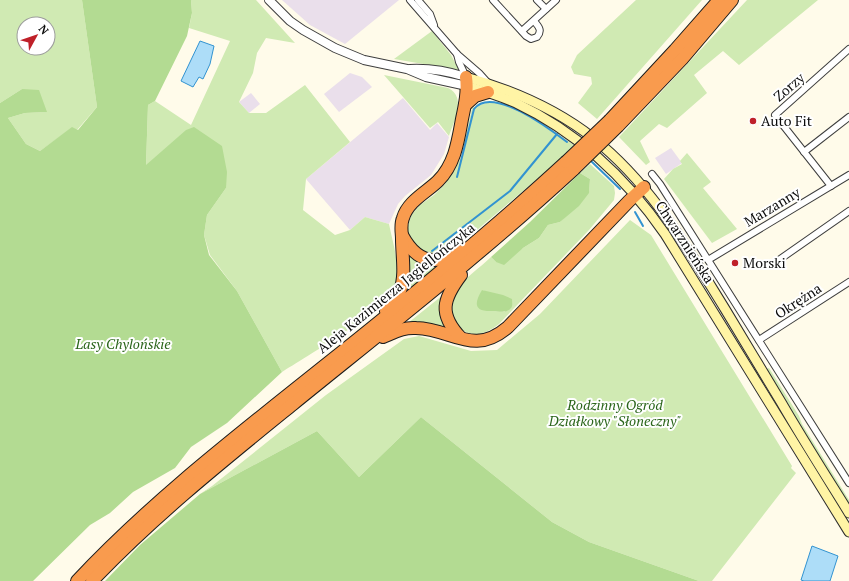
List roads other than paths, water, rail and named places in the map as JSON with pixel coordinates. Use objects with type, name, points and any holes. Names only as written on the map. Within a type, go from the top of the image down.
[{"type":"highway","name":"Aleja Kazimierza Jagiellończyka","points":[[614,123],[719,0]]},
{"type":"highway","name":"Aleja Kazimierza Jagiellończyka","points":[[92,581],[131,542],[204,477],[475,257],[538,202],[570,166],[682,59],[732,0]]},
{"type":"highway","points":[[373,327],[399,292],[403,273],[402,222],[404,213],[415,200],[437,182],[449,167],[458,145],[465,104],[467,81]]},
{"type":"highway","points":[[465,104],[488,88]]},
{"type":"highway","name":"Aleja Kazimierza Jagiellończyka","points":[[77,581],[141,517],[182,481],[570,166]]},
{"type":"highway","points":[[369,343],[399,330],[411,328],[427,329],[474,341],[490,339],[500,334],[640,191]]},
{"type":"highway","points":[[402,235],[411,250],[418,255],[432,260],[447,257],[473,245]]},
{"type":"highway","points":[[461,338],[450,326],[445,310],[446,302],[452,287],[475,257]]},
{"type":"main road","name":"Chwarznieńska","points":[[467,81],[533,101],[576,125],[612,154],[640,191],[662,209],[690,252],[849,513]]},
{"type":"main road","name":"Chwarznieńska","points":[[640,191],[648,210],[665,234],[849,532]]},
{"type":"street","name":"Chwarznieńska","points":[[269,0],[303,30],[335,48],[364,60],[407,69],[426,68],[448,72],[467,81]]},
{"type":"street","name":"Chwarznieńska","points":[[410,0],[457,54],[479,73],[488,88]]},
{"type":"street","name":"Chwarznieńska","points":[[418,0],[430,14],[434,26]]},
{"type":"street","points":[[493,0],[522,31],[530,38],[534,39],[538,37],[540,32],[540,28],[534,21]]},
{"type":"street","points":[[537,0],[546,9]]},
{"type":"street","points":[[522,31],[556,0]]},
{"type":"street","name":"Zorzy","points":[[831,186],[775,115],[849,49]]},
{"type":"street","name":"Chwarznieńska","points":[[457,54],[458,62],[467,81]]},
{"type":"street","points":[[804,152],[849,117]]},
{"type":"street","name":"Chwarznieńska","points":[[652,174],[660,184],[849,483]]},
{"type":"street","name":"Marzanny","points":[[708,260],[849,174]]},
{"type":"street","points":[[776,262],[849,211]]},
{"type":"street","name":"Okrężna","points":[[759,340],[849,282]]},
{"type":"water","points":[[200,41],[214,46],[210,64],[203,79],[199,77],[193,87],[181,81]]},
{"type":"water","points":[[812,546],[838,556],[830,581],[801,580]]},
{"type":"waterway","points":[[457,177],[474,109],[482,103],[494,102],[507,105],[548,128],[567,142]]},
{"type":"waterway","points":[[432,251],[510,191],[557,134]]},
{"type":"waterway","points":[[591,161],[620,189]]},
{"type":"waterway","points":[[635,212],[643,226]]},
{"type":"place","name":"Auto Fit","points":[[753,121]]},
{"type":"place","name":"Morski","points":[[735,263]]},
{"type":"park label","name":"Lasy Chylońskie","points":[[123,344]]},
{"type":"park label","name":"Rodzinny Ogród Działkowy \"Słoneczny\"","points":[[615,414]]}]
